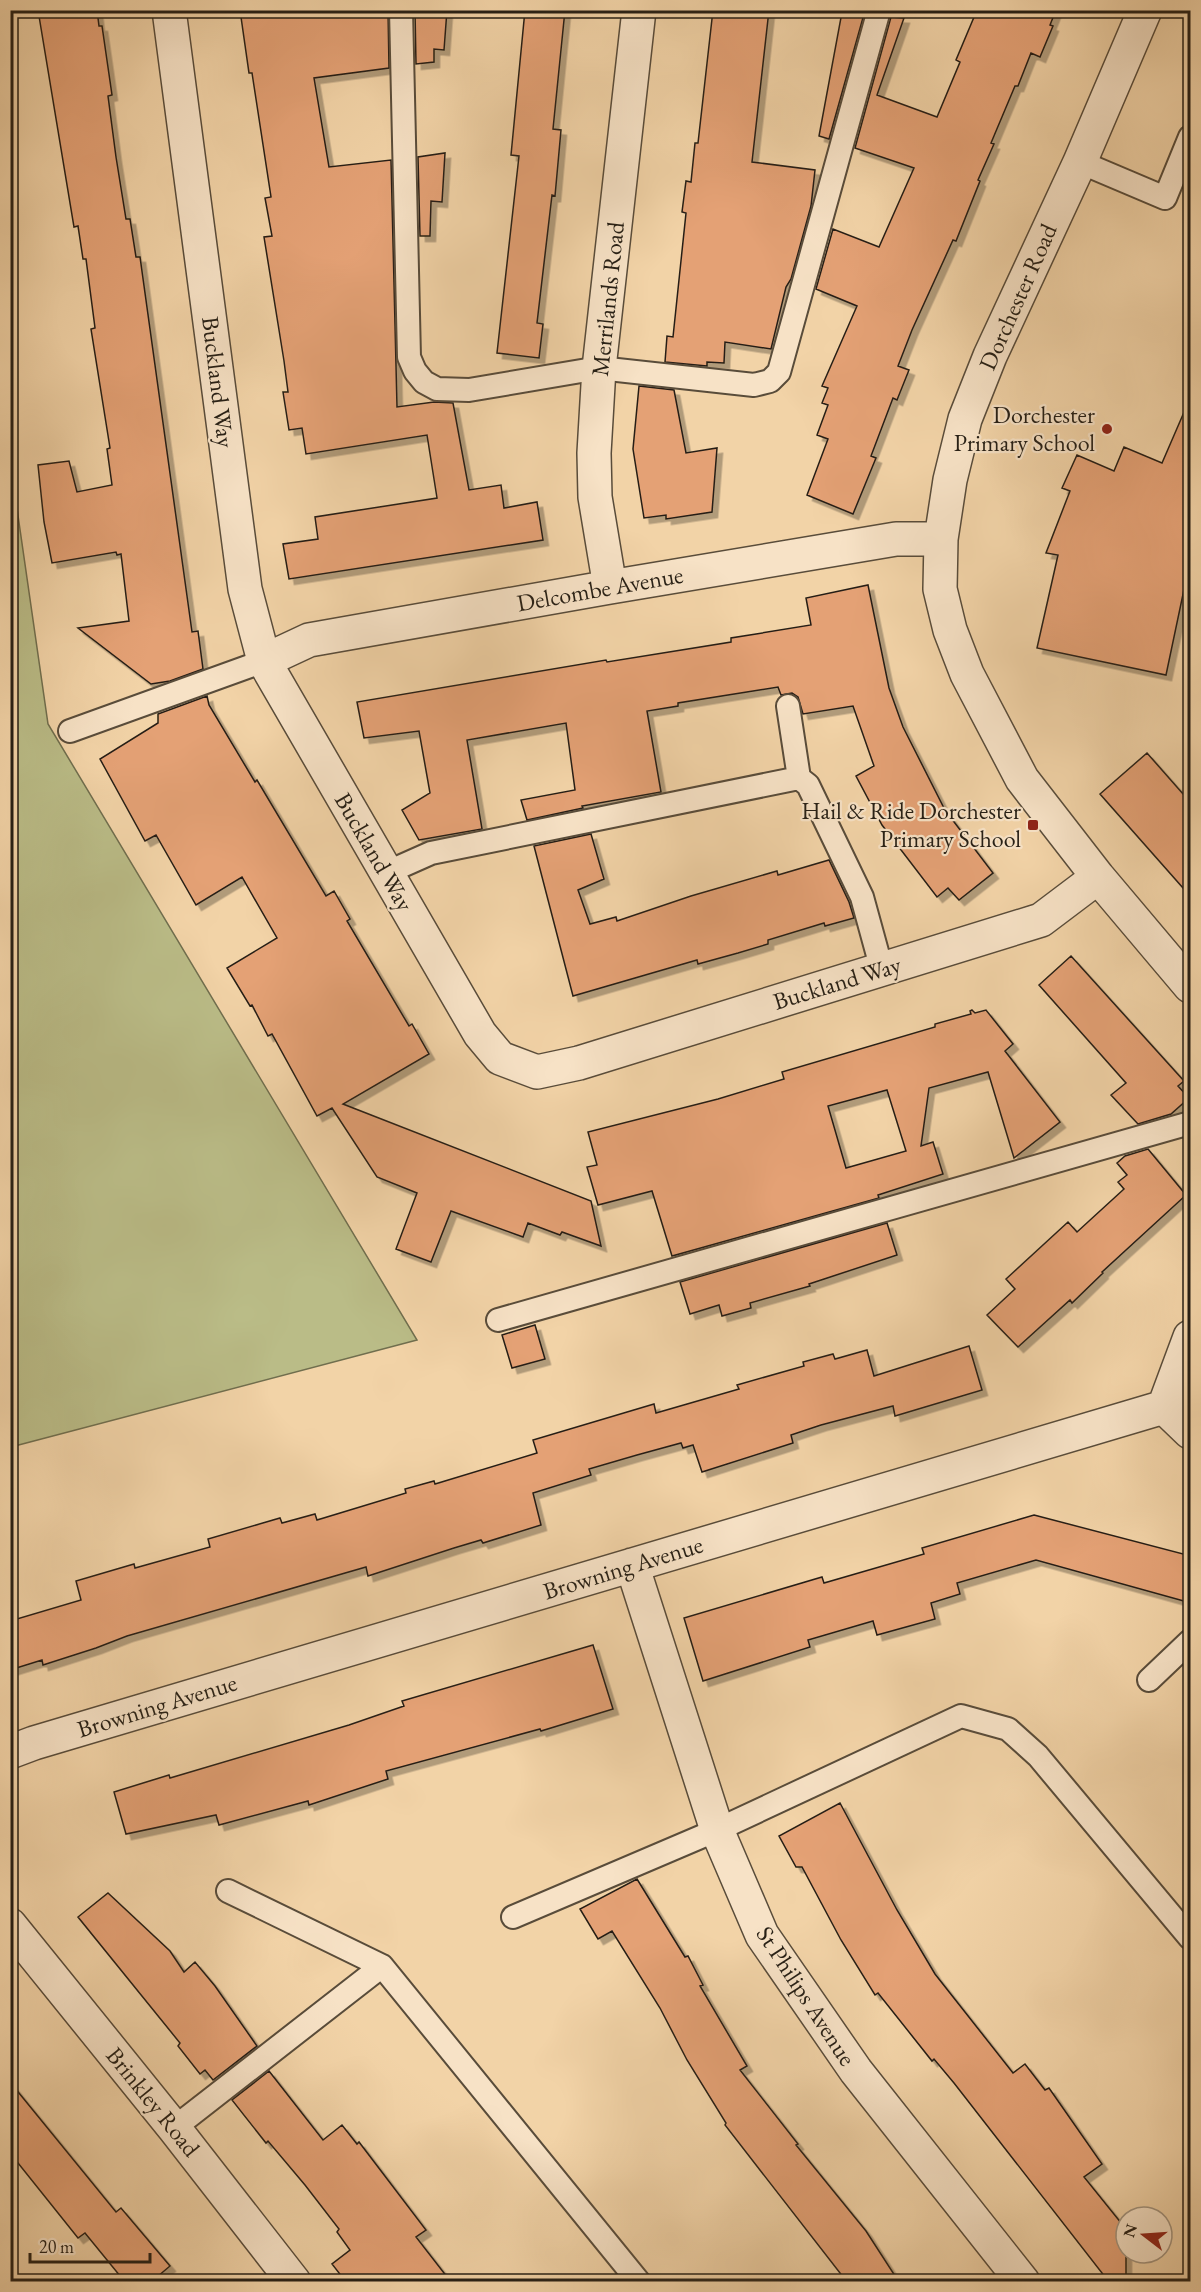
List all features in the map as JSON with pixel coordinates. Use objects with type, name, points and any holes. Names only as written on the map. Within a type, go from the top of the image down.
[{"type":"street","name":"Buckland Way","points":[[169,10],[245,589],[264,661],[480,1034],[500,1058],[537,1072],[579,1063],[1041,920],[1098,877]]},
{"type":"street","name":"Merrilands Road","points":[[609,587],[595,497],[594,453],[599,368],[639,10]]},
{"type":"street","name":"Dorchester Road","points":[[1144,10],[1080,162],[990,356],[965,419],[950,480],[941,539],[940,589],[950,630],[967,674],[1022,779],[1098,877],[1191,986]]},
{"type":"street","name":"Delcombe Avenue","points":[[264,661],[309,640],[896,539],[941,539]]},
{"type":"street","points":[[1191,1338],[1164,1407],[1191,1432]]},
{"type":"street","name":"Browning Avenue","points":[[10,1752],[46,1739],[1164,1407]]},
{"type":"street","name":"St Philips Avenue","points":[[632,1565],[717,1830],[762,1935],[856,2071],[1023,2282]]},
{"type":"street","name":"Brinkley Road","points":[[10,1925],[174,2128],[294,2282]]},
{"type":"lane","points":[[401,10],[409,357],[424,382],[437,389],[470,390],[599,368],[754,385],[770,381],[779,372],[879,10]]},
{"type":"lane","points":[[1080,162],[1166,198],[1191,137]]},
{"type":"lane","points":[[70,730],[264,661]]},
{"type":"lane","points":[[788,706],[799,778],[808,785],[862,897],[882,970]]},
{"type":"lane","points":[[386,873],[431,853],[799,778]]},
{"type":"lane","points":[[498,1320],[1191,1124]]},
{"type":"lane","points":[[1149,1680],[1191,1641]]},
{"type":"lane","points":[[513,1917],[717,1830],[961,1716],[1008,1729],[1038,1756],[1191,1938]]},
{"type":"lane","points":[[228,1891],[382,1966],[639,2282]]},
{"type":"lane","points":[[174,2128],[382,1966]]},
{"type":"green space","points":[[10,460],[48,724],[417,1340],[11,1447]]},
{"type":"building","points":[[38,10],[97,10],[99,26],[102,26],[112,95],[108,96],[116,157],[126,219],[130,219],[136,257],[140,257],[192,632],[198,631],[203,669],[170,681],[151,684],[78,628],[129,621],[121,554],[117,555],[116,552],[52,563],[44,522],[38,465],[69,461],[77,492],[112,485],[107,449],[110,448],[91,329],[95,328],[86,259],[83,259],[78,226],[74,227]]},
{"type":"building","points":[[240,10],[388,10],[389,68],[314,78],[329,167],[391,160],[397,407],[434,402],[453,403],[469,490],[501,485],[504,508],[537,502],[543,540],[289,579],[283,544],[318,539],[315,517],[437,498],[427,435],[306,454],[302,428],[289,430],[283,392],[288,392],[284,361],[264,237],[272,236],[265,198],[271,197]]},
{"type":"building","points":[[415,10],[447,10],[444,50],[434,49],[434,62],[416,64]]},
{"type":"building","points":[[525,10],[565,10],[553,129],[561,130],[555,196],[552,195],[537,323],[543,324],[539,358],[497,353],[519,156],[511,155]]},
{"type":"building","points":[[713,10],[769,10],[752,162],[815,170],[811,206],[791,279],[786,287],[771,349],[725,342],[724,363],[707,362],[707,366],[665,362],[667,336],[673,337],[686,213],[682,212],[686,181],[691,182],[695,143],[698,143]]},
{"type":"building","points":[[977,10],[1056,10],[1050,25],[1053,26],[1040,57],[1031,53],[1018,86],[1015,86],[991,143],[994,144],[956,241],[953,240],[912,330],[898,366],[909,370],[897,400],[893,398],[871,456],[876,458],[853,514],[807,495],[828,439],[817,435],[828,405],[822,403],[828,388],[822,386],[857,306],[816,289],[833,229],[879,247],[914,168],[855,148],[891,17],[904,18],[877,95],[937,117],[960,62],[956,60]]},
{"type":"building","points":[[842,12],[864,14],[829,139],[819,136]]},
{"type":"building","points":[[445,153],[442,202],[431,201],[430,236],[420,236],[418,157]]},
{"type":"building","points":[[639,386],[674,390],[686,453],[717,448],[712,512],[666,519],[666,515],[644,518],[633,449]]},
{"type":"building","points":[[1191,396],[1190,561],[1166,675],[1037,648],[1058,555],[1046,553],[1070,491],[1062,488],[1077,455],[1114,471],[1124,447],[1162,463]]},
{"type":"building","points":[[868,585],[889,688],[903,727],[945,810],[993,873],[959,900],[948,888],[937,897],[882,825],[856,776],[874,766],[853,706],[803,714],[798,697],[792,693],[781,695],[778,687],[678,703],[678,706],[647,711],[661,792],[582,806],[583,808],[527,820],[521,800],[575,790],[566,723],[467,740],[482,829],[419,840],[402,810],[430,793],[419,731],[364,738],[357,702],[606,660],[607,662],[731,642],[731,638],[811,625],[806,598]]},
{"type":"building","points":[[207,696],[209,705],[326,896],[334,891],[350,919],[347,921],[409,1026],[412,1024],[429,1054],[343,1104],[591,1201],[601,1246],[562,1232],[560,1235],[528,1223],[523,1237],[451,1211],[431,1262],[396,1249],[417,1193],[377,1177],[332,1108],[317,1116],[272,1034],[268,1036],[252,1005],[250,1006],[227,968],[277,938],[242,877],[196,905],[156,835],[145,841],[100,759],[158,723],[158,714]]},
{"type":"building","points":[[1147,753],[1191,803],[1191,897],[1100,794]]},
{"type":"building","points":[[591,834],[604,879],[578,890],[590,924],[616,917],[617,921],[777,871],[778,875],[829,860],[854,918],[825,926],[824,923],[768,940],[768,944],[738,953],[698,964],[697,960],[573,996],[534,846]]},
{"type":"building","points":[[1071,956],[1184,1081],[1178,1086],[1189,1098],[1171,1114],[1138,1124],[1111,1095],[1126,1083],[1039,985]]},
{"type":"building","points":[[986,1010],[1013,1044],[1005,1051],[1060,1122],[1014,1158],[988,1072],[929,1088],[921,1146],[933,1142],[943,1174],[878,1195],[879,1198],[672,1256],[652,1191],[598,1205],[587,1167],[597,1165],[588,1132],[718,1099],[784,1079],[782,1072],[935,1027],[935,1024],[971,1014],[970,1011],[975,1013]],"holes":[[[887,1090],[906,1151],[846,1168],[828,1106]]]},
{"type":"building","points":[[1148,1149],[1186,1195],[1102,1272],[1072,1303],[1070,1300],[1018,1347],[987,1315],[1015,1289],[1006,1279],[1068,1222],[1077,1232],[1124,1189],[1118,1182],[1127,1175],[1117,1163],[1125,1156]]},
{"type":"building","points":[[887,1223],[897,1255],[809,1284],[810,1286],[750,1303],[751,1308],[722,1316],[719,1305],[690,1314],[680,1282]]},
{"type":"building","points":[[535,1325],[545,1359],[512,1368],[502,1335]]},
{"type":"building","points":[[969,1346],[982,1390],[895,1416],[893,1406],[821,1425],[791,1435],[793,1443],[702,1472],[693,1445],[683,1448],[681,1443],[637,1455],[589,1469],[591,1475],[533,1493],[541,1525],[483,1543],[481,1540],[368,1576],[366,1567],[127,1636],[43,1665],[42,1660],[10,1670],[10,1621],[81,1600],[76,1581],[134,1564],[135,1568],[210,1547],[208,1539],[280,1518],[282,1523],[315,1514],[317,1520],[406,1493],[405,1489],[434,1481],[435,1484],[537,1453],[533,1440],[654,1404],[656,1413],[739,1389],[737,1385],[804,1366],[803,1362],[833,1354],[835,1359],[867,1350],[874,1376]]},
{"type":"building","points":[[1034,1515],[1191,1556],[1191,1603],[1036,1560],[957,1583],[960,1594],[931,1603],[935,1619],[877,1635],[873,1621],[808,1640],[810,1647],[703,1681],[684,1618],[822,1577],[824,1583],[924,1554],[922,1548]]},
{"type":"building","points":[[593,1645],[613,1709],[541,1731],[540,1729],[386,1771],[388,1779],[309,1805],[308,1801],[219,1825],[216,1815],[126,1834],[114,1792],[169,1775],[170,1778],[349,1725],[404,1706],[402,1701]]},
{"type":"building","points":[[840,1803],[897,1910],[935,1974],[1013,2073],[1025,2064],[1045,2090],[1049,2088],[1102,2164],[1084,2177],[1114,2214],[1114,2265],[1126,2265],[1126,2282],[1109,2282],[954,2083],[934,2059],[932,2061],[878,1993],[875,1995],[841,1940],[802,1867],[796,1867],[779,1836]]},
{"type":"building","points":[[637,1879],[685,1957],[688,1956],[703,1985],[700,1986],[747,2066],[740,2070],[798,2144],[796,2145],[866,2231],[899,2282],[847,2282],[725,2125],[726,2123],[687,2060],[660,2008],[612,1931],[598,1939],[580,1909]]},
{"type":"building","points":[[108,1893],[170,1951],[184,1972],[195,1962],[215,1986],[257,2046],[213,2080],[205,2070],[200,2074],[178,2046],[180,2043],[78,1917]]},
{"type":"building","points":[[269,2071],[323,2140],[342,2125],[357,2144],[359,2142],[426,2230],[416,2237],[451,2282],[346,2282],[332,2264],[350,2250],[337,2232],[339,2229],[305,2185],[268,2141],[266,2143],[232,2100]]},
{"type":"building","points":[[10,2082],[116,2212],[121,2208],[170,2266],[151,2282],[125,2282],[85,2233],[78,2238],[10,2153]]},
{"type":"place","name":"Dorchester Primary School","points":[[1107,429]]},
{"type":"place","name":"Hail & Ride Dorchester Primary School","points":[[1033,825]]}]
